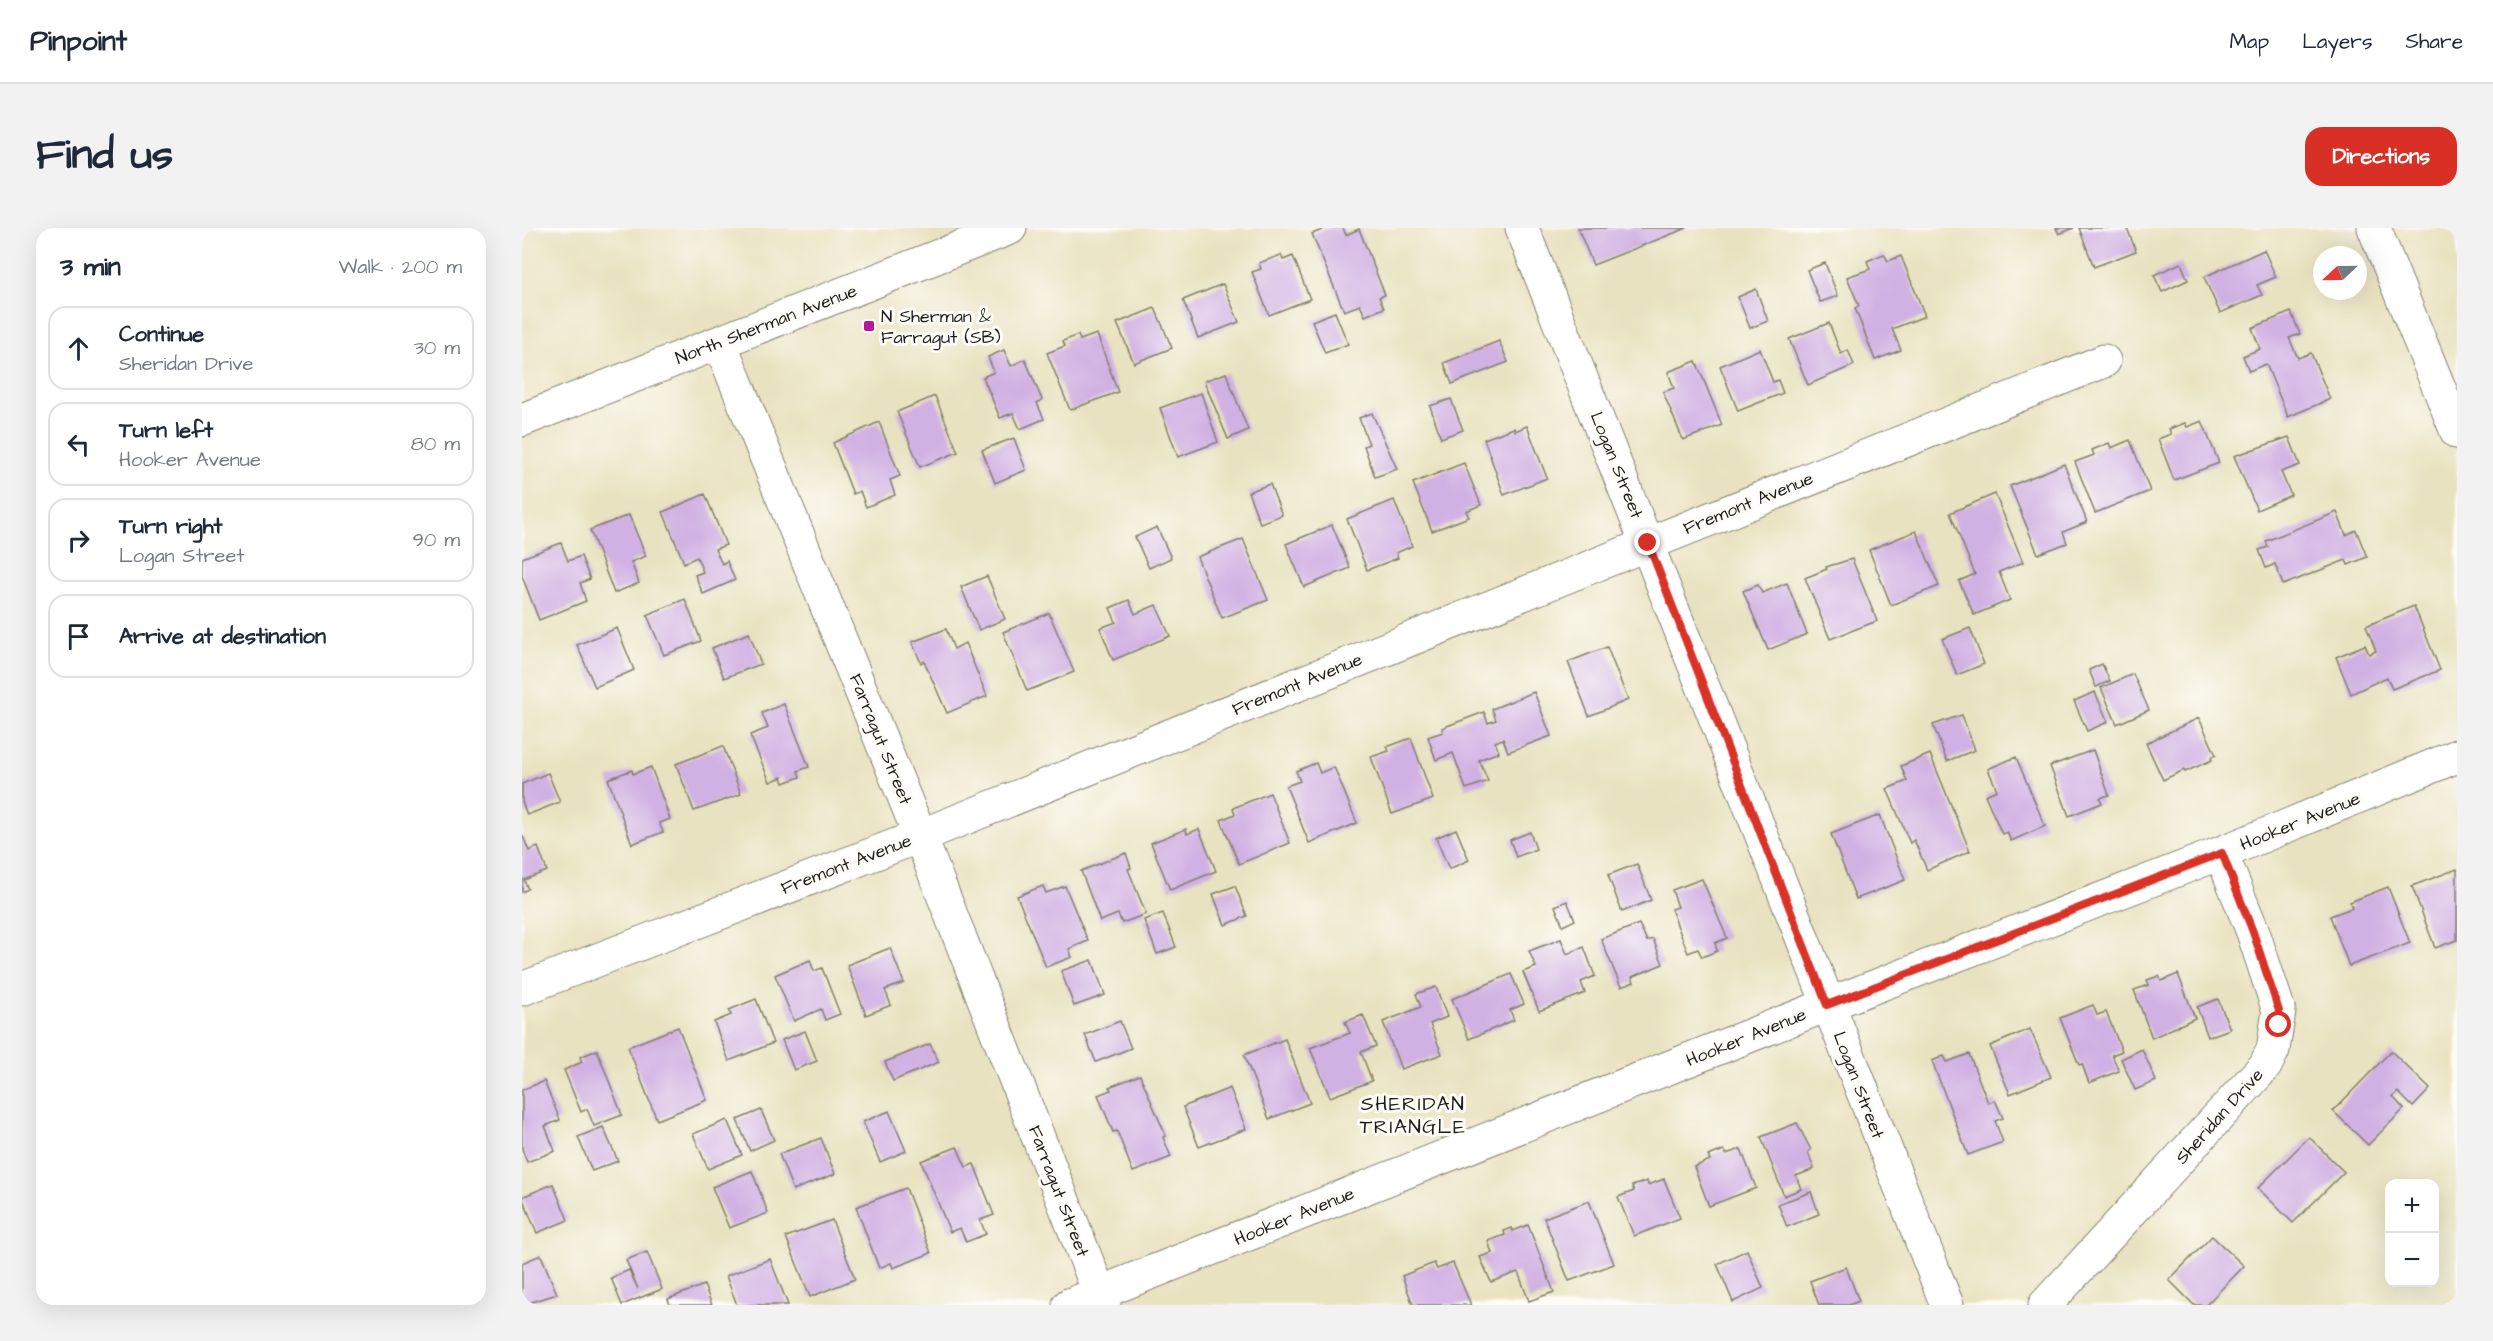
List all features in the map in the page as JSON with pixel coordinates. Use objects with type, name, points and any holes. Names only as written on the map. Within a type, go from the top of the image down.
[{"type":"street","name":"North Sherman Avenue","points":[[522,420],[1010,228]]},
{"type":"street","name":"Logan Street","points":[[1522,228],[1947,1305]]},
{"type":"street","points":[[2374,228],[2457,432]]},
{"type":"street","name":"Farragut Street","points":[[720,343],[920,836],[1102,1299]]},
{"type":"street","name":"Fremont Avenue","points":[[522,989],[920,836],[2104,361]]},
{"type":"street","name":"Hooker Avenue","points":[[1069,1305],[1102,1299],[1827,1005],[2222,853],[2457,756]]},
{"type":"street","name":"Sheridan Drive","points":[[2045,1305],[2265,1066],[2273,1050],[2279,1011],[2253,932],[2222,853]]},
{"type":"building","points":[[1327,228],[1343,228],[1346,235],[1359,229],[1385,295],[1379,297],[1384,308],[1365,316],[1360,305],[1344,311],[1312,234]]},
{"type":"building","points":[[1578,228],[1687,228],[1593,265]]},
{"type":"building","points":[[2056,228],[2074,228],[2059,234]]},
{"type":"building","points":[[2079,228],[2127,228],[2136,251],[2094,267]]},
{"type":"building","points":[[2264,250],[2276,277],[2257,285],[2262,295],[2220,313],[2204,277]]},
{"type":"building","points":[[1884,254],[1888,261],[1901,256],[1925,316],[1892,329],[1901,350],[1875,360],[1855,308],[1859,306],[1847,277],[1870,269],[1867,261]]},
{"type":"building","points":[[1281,255],[1283,260],[1293,256],[1310,299],[1269,315],[1252,272],[1261,269],[1259,263]]},
{"type":"building","points":[[1825,263],[1838,296],[1820,302],[1807,270]]},
{"type":"building","points":[[2181,263],[2188,280],[2162,292],[2154,275]]},
{"type":"building","points":[[1223,284],[1239,322],[1198,338],[1183,300]]},
{"type":"building","points":[[1756,289],[1768,321],[1750,328],[1738,297]]},
{"type":"building","points":[[1155,308],[1172,348],[1134,363],[1117,323]]},
{"type":"building","points":[[1335,312],[1348,344],[1325,353],[1312,321]]},
{"type":"building","points":[[2291,312],[2300,334],[2289,338],[2298,358],[2311,353],[2330,399],[2288,417],[2266,364],[2249,371],[2243,356],[2260,349],[2252,328]]},
{"type":"building","points":[[1829,323],[1841,354],[1848,350],[1854,365],[1808,385],[1789,339]]},
{"type":"building","points":[[1097,334],[1118,392],[1070,410],[1047,353],[1065,346],[1063,341],[1078,335],[1080,340]]},
{"type":"building","points":[[1499,341],[1508,362],[1452,384],[1444,363]]},
{"type":"building","points":[[1760,349],[1773,382],[1778,380],[1783,393],[1738,411],[1720,366]]},
{"type":"building","points":[[1004,350],[1011,366],[1025,359],[1042,400],[1037,403],[1044,419],[1020,429],[1013,413],[1000,418],[983,377],[994,372],[988,357]]},
{"type":"building","points":[[1696,361],[1722,425],[1683,440],[1663,392],[1674,388],[1668,372]]},
{"type":"building","points":[[1226,373],[1248,430],[1228,439],[1204,381]]},
{"type":"building","points":[[1201,393],[1218,442],[1178,457],[1160,408]]},
{"type":"building","points":[[935,396],[958,452],[920,467],[897,412]]},
{"type":"building","points":[[1451,399],[1463,430],[1441,438],[1430,406]]},
{"type":"building","points":[[1372,413],[1397,469],[1375,477],[1364,446],[1369,444],[1359,418]]},
{"type":"building","points":[[2202,421],[2219,463],[2174,480],[2158,439],[2171,434],[2169,429],[2185,423],[2187,427]]},
{"type":"building","points":[[879,422],[900,476],[890,480],[895,495],[866,507],[860,491],[853,494],[833,443]]},
{"type":"building","points":[[1527,426],[1547,478],[1504,495],[1484,439],[1514,428],[1515,431]]},
{"type":"building","points":[[2289,437],[2300,465],[2281,472],[2291,495],[2257,510],[2234,456]]},
{"type":"building","points":[[1014,438],[1026,470],[995,483],[982,450]]},
{"type":"building","points":[[2130,440],[2150,491],[2095,513],[2075,462],[2094,455],[2092,450],[2109,443],[2111,448]]},
{"type":"building","points":[[1464,463],[1481,505],[1466,511],[1469,517],[1432,531],[1413,483]]},
{"type":"building","points":[[2064,464],[2087,522],[2063,532],[2067,543],[2038,554],[2010,486]]},
{"type":"building","points":[[1270,484],[1282,515],[1260,523],[1248,492]]},
{"type":"building","points":[[705,494],[726,545],[715,549],[722,564],[727,561],[735,580],[703,594],[695,575],[703,572],[697,557],[684,563],[663,512]]},
{"type":"building","points":[[1995,494],[2023,562],[1999,572],[2010,600],[1974,615],[1959,581],[1975,574],[1950,513]]},
{"type":"building","points":[[1394,500],[1412,546],[1396,553],[1398,558],[1367,570],[1347,519]]},
{"type":"building","points":[[2337,512],[2346,535],[2356,530],[2367,557],[2348,565],[2346,560],[2283,585],[2275,564],[2266,568],[2259,550],[2268,547],[2266,541]]},
{"type":"building","points":[[629,515],[646,556],[631,562],[639,583],[614,593],[590,530]]},
{"type":"building","points":[[1332,525],[1350,568],[1304,587],[1286,544]]},
{"type":"building","points":[[1157,527],[1171,558],[1149,568],[1135,537]]},
{"type":"building","points":[[1916,531],[1939,586],[1891,605],[1869,550]]},
{"type":"building","points":[[1243,539],[1268,600],[1222,618],[1197,557]]},
{"type":"building","points":[[561,543],[568,561],[581,556],[590,579],[580,583],[586,601],[539,620],[522,576],[522,558]]},
{"type":"building","points":[[1852,559],[1877,621],[1830,639],[1805,578],[1827,569],[1826,567]]},
{"type":"building","points":[[987,576],[1005,619],[979,630],[961,587]]},
{"type":"building","points":[[1787,583],[1807,634],[1768,650],[1743,591],[1758,585],[1762,593]]},
{"type":"building","points":[[685,599],[701,641],[664,655],[647,615]]},
{"type":"building","points":[[1129,600],[1135,614],[1156,605],[1170,636],[1113,660],[1100,628],[1116,622],[1110,608]]},
{"type":"building","points":[[2414,606],[2440,670],[2392,689],[2387,677],[2351,694],[2336,657],[2365,645],[2369,654],[2376,651],[2366,626]]},
{"type":"building","points":[[1049,613],[1074,672],[1027,691],[1003,632]]},
{"type":"building","points":[[617,628],[634,670],[595,687],[577,645]]},
{"type":"building","points":[[1970,628],[1984,664],[1957,675],[1942,639]]},
{"type":"building","points":[[946,629],[954,649],[965,643],[987,696],[947,713],[924,661],[921,663],[912,642]]},
{"type":"building","points":[[749,633],[761,664],[724,678],[712,648]]},
{"type":"building","points":[[1607,647],[1628,700],[1589,716],[1568,662]]},
{"type":"building","points":[[2102,664],[2110,681],[2096,687],[2089,670]]},
{"type":"building","points":[[2133,674],[2149,710],[2117,724],[2101,688]]},
{"type":"building","points":[[1534,692],[1551,736],[1508,752],[1503,739],[1495,742],[1499,752],[1479,760],[1488,781],[1466,789],[1453,753],[1436,760],[1428,737],[1443,732],[1442,728],[1484,712],[1488,723],[1496,720],[1492,709]]},
{"type":"building","points":[[2095,692],[2108,722],[2087,731],[2074,701]]},
{"type":"building","points":[[784,704],[809,767],[798,771],[800,777],[784,783],[782,777],[770,782],[750,735],[768,728],[762,713]]},
{"type":"building","points":[[1962,715],[1975,750],[1947,761],[1933,725]]},
{"type":"building","points":[[2199,718],[2216,755],[2211,757],[2212,760],[2163,780],[2146,743]]},
{"type":"building","points":[[1411,738],[1433,799],[1392,814],[1371,757],[1389,751],[1387,747]]},
{"type":"building","points":[[723,746],[741,794],[694,811],[676,764]]},
{"type":"building","points":[[2093,750],[2109,795],[2100,798],[2102,803],[2069,816],[2050,766]]},
{"type":"building","points":[[1930,754],[1970,851],[1927,870],[1914,840],[1910,843],[1887,789],[1907,781],[1901,766]]},
{"type":"building","points":[[2016,757],[2045,826],[2011,841],[2007,832],[2002,834],[1985,795],[1997,790],[1988,769]]},
{"type":"building","points":[[1316,763],[1320,773],[1334,767],[1357,823],[1309,843],[1286,786],[1300,781],[1296,771]]},
{"type":"building","points":[[651,767],[670,819],[659,823],[663,832],[632,844],[608,779],[632,770],[633,774]]},
{"type":"building","points":[[548,773],[560,802],[527,815],[522,801],[522,784]]},
{"type":"building","points":[[1270,793],[1290,843],[1239,864],[1221,820],[1235,814],[1233,808]]},
{"type":"building","points":[[1880,815],[1905,880],[1856,899],[1831,834]]},
{"type":"building","points":[[1186,829],[1187,834],[1199,829],[1216,871],[1170,890],[1151,843]]},
{"type":"building","points":[[1456,829],[1469,860],[1449,869],[1436,838]]},
{"type":"building","points":[[1530,832],[1536,849],[1516,857],[1510,840]]},
{"type":"building","points":[[522,834],[529,851],[538,847],[547,871],[524,880],[528,889],[522,892]]},
{"type":"building","points":[[1126,853],[1131,868],[1128,869],[1146,914],[1122,923],[1118,914],[1100,921],[1081,871]]},
{"type":"building","points":[[1637,864],[1651,900],[1622,912],[1608,875]]},
{"type":"building","points":[[2457,869],[2457,940],[2435,948],[2412,886]]},
{"type":"building","points":[[1702,879],[1727,938],[1715,943],[1717,951],[1702,957],[1698,949],[1688,953],[1671,909],[1678,907],[1672,890]]},
{"type":"building","points":[[1043,886],[1046,893],[1065,886],[1088,941],[1069,949],[1072,957],[1046,967],[1017,896]]},
{"type":"building","points":[[1235,886],[1247,916],[1225,925],[1213,894]]},
{"type":"building","points":[[2388,887],[2410,943],[2349,966],[2330,916],[2352,908],[2350,902]]},
{"type":"building","points":[[1567,901],[1575,920],[1563,926],[1555,906]]},
{"type":"building","points":[[1163,913],[1176,947],[1157,954],[1144,920]]},
{"type":"building","points":[[1639,924],[1647,941],[1653,939],[1663,964],[1632,977],[1634,982],[1621,987],[1601,939]]},
{"type":"building","points":[[1561,939],[1567,954],[1584,947],[1595,976],[1581,982],[1585,993],[1539,1011],[1523,972],[1536,967],[1529,951]]},
{"type":"building","points":[[890,948],[904,983],[885,990],[891,1005],[866,1015],[847,965]]},
{"type":"building","points":[[810,960],[814,971],[822,968],[840,1014],[825,1020],[821,1009],[794,1021],[775,975]]},
{"type":"building","points":[[1092,960],[1105,995],[1074,1006],[1061,971]]},
{"type":"building","points":[[1511,974],[1524,1004],[1510,1010],[1514,1020],[1469,1039],[1452,999]]},
{"type":"building","points":[[2178,974],[2195,1018],[2152,1038],[2134,990],[2149,985],[2147,980],[2159,976],[2161,981]]},
{"type":"building","points":[[1436,987],[1447,1017],[1430,1024],[1442,1054],[1401,1069],[1383,1022],[1421,1007],[1416,994]]},
{"type":"building","points":[[756,999],[773,1043],[729,1061],[714,1022],[731,1015],[729,1010]]},
{"type":"building","points":[[2218,999],[2230,1029],[2208,1037],[2197,1007]]},
{"type":"building","points":[[2093,1005],[2097,1015],[2106,1012],[2122,1051],[2112,1055],[2119,1071],[2089,1083],[2060,1018]]},
{"type":"building","points":[[1363,1015],[1376,1046],[1361,1052],[1372,1081],[1330,1097],[1310,1048],[1350,1033],[1345,1022]]},
{"type":"building","points":[[1120,1021],[1131,1048],[1096,1062],[1085,1035]]},
{"type":"building","points":[[678,1027],[707,1100],[657,1120],[628,1047]]},
{"type":"building","points":[[2030,1029],[2051,1077],[2010,1094],[1990,1046]]},
{"type":"building","points":[[805,1031],[817,1061],[794,1070],[782,1040]]},
{"type":"building","points":[[1285,1039],[1310,1103],[1269,1119],[1244,1055]]},
{"type":"building","points":[[930,1044],[939,1062],[893,1081],[885,1062]]},
{"type":"building","points":[[2142,1049],[2156,1081],[2135,1090],[2121,1059]]},
{"type":"building","points":[[597,1050],[622,1115],[594,1126],[587,1109],[581,1112],[564,1070],[582,1062],[580,1057]]},
{"type":"building","points":[[2391,1051],[2430,1089],[2413,1107],[2398,1092],[2393,1097],[2404,1109],[2368,1145],[2333,1111]]},
{"type":"building","points":[[1969,1054],[1988,1103],[1995,1100],[2003,1118],[1995,1121],[2003,1142],[1968,1155],[1932,1061],[1944,1056],[1947,1062]]},
{"type":"building","points":[[1140,1075],[1166,1136],[1163,1137],[1171,1157],[1133,1172],[1117,1131],[1113,1132],[1098,1095],[1111,1090],[1109,1087]]},
{"type":"building","points":[[544,1081],[560,1120],[545,1126],[555,1151],[527,1162],[522,1149],[522,1090]]},
{"type":"building","points":[[1230,1088],[1246,1129],[1199,1147],[1183,1107]]},
{"type":"building","points":[[761,1110],[774,1140],[750,1151],[737,1120]]},
{"type":"building","points":[[889,1111],[906,1151],[880,1162],[863,1122]]},
{"type":"building","points":[[727,1120],[742,1155],[708,1169],[693,1134]]},
{"type":"building","points":[[1797,1123],[1811,1150],[1808,1152],[1814,1169],[1796,1176],[1801,1189],[1784,1196],[1761,1137]]},
{"type":"building","points":[[603,1127],[618,1161],[592,1171],[578,1137]]},
{"type":"building","points":[[2309,1137],[2344,1172],[2293,1223],[2258,1188]]},
{"type":"building","points":[[821,1138],[835,1174],[793,1190],[779,1154]]},
{"type":"building","points":[[957,1147],[966,1167],[974,1164],[994,1215],[980,1220],[986,1234],[966,1242],[960,1228],[950,1232],[921,1161]]},
{"type":"building","points":[[1741,1149],[1756,1188],[1709,1206],[1694,1167],[1710,1160],[1708,1156],[1724,1150],[1726,1154]]},
{"type":"building","points":[[752,1171],[768,1213],[729,1228],[712,1187]]},
{"type":"building","points":[[1664,1179],[1680,1218],[1634,1236],[1618,1197],[1634,1191],[1632,1186],[1647,1181],[1648,1185]]},
{"type":"building","points":[[553,1184],[568,1220],[537,1233],[522,1197]]},
{"type":"building","points":[[906,1188],[931,1253],[893,1268],[891,1263],[879,1268],[856,1207]]},
{"type":"building","points":[[1811,1192],[1819,1214],[1787,1227],[1778,1204]]},
{"type":"building","points":[[1589,1201],[1614,1264],[1569,1281],[1544,1218]]},
{"type":"building","points":[[832,1220],[855,1279],[810,1297],[786,1237]]},
{"type":"building","points":[[1528,1225],[1554,1292],[1529,1301],[1518,1272],[1491,1282],[1480,1257],[1492,1253],[1488,1241],[1505,1235],[1504,1231],[1512,1228],[1513,1231]]},
{"type":"building","points":[[2212,1236],[2244,1266],[2206,1305],[2194,1305],[2169,1280]]},
{"type":"building","points":[[1747,1250],[1763,1288],[1733,1302],[1717,1264]]},
{"type":"building","points":[[647,1252],[662,1289],[622,1305],[611,1278],[629,1270],[638,1289],[626,1260]]},
{"type":"building","points":[[541,1255],[557,1294],[522,1305],[522,1263]]},
{"type":"building","points":[[770,1259],[788,1305],[737,1305],[726,1276]]},
{"type":"building","points":[[1434,1263],[1437,1269],[1453,1263],[1471,1305],[1413,1305],[1402,1276]]},
{"type":"building","points":[[1846,1267],[1859,1301],[1849,1305],[1819,1305],[1810,1281]]},
{"type":"building","points":[[704,1285],[712,1305],[670,1305],[668,1299]]},
{"type":"place","name":"N Sherman & Farragut (SB)","points":[[869,326]]},
{"type":"district","name":"SHERIDAN TRIANGLE","points":[[1413,1114]]},
{"type":"route","points":[[1648,543],[1827,1005],[2222,853],[2253,932],[2279,1011],[2279,1025]]}]
